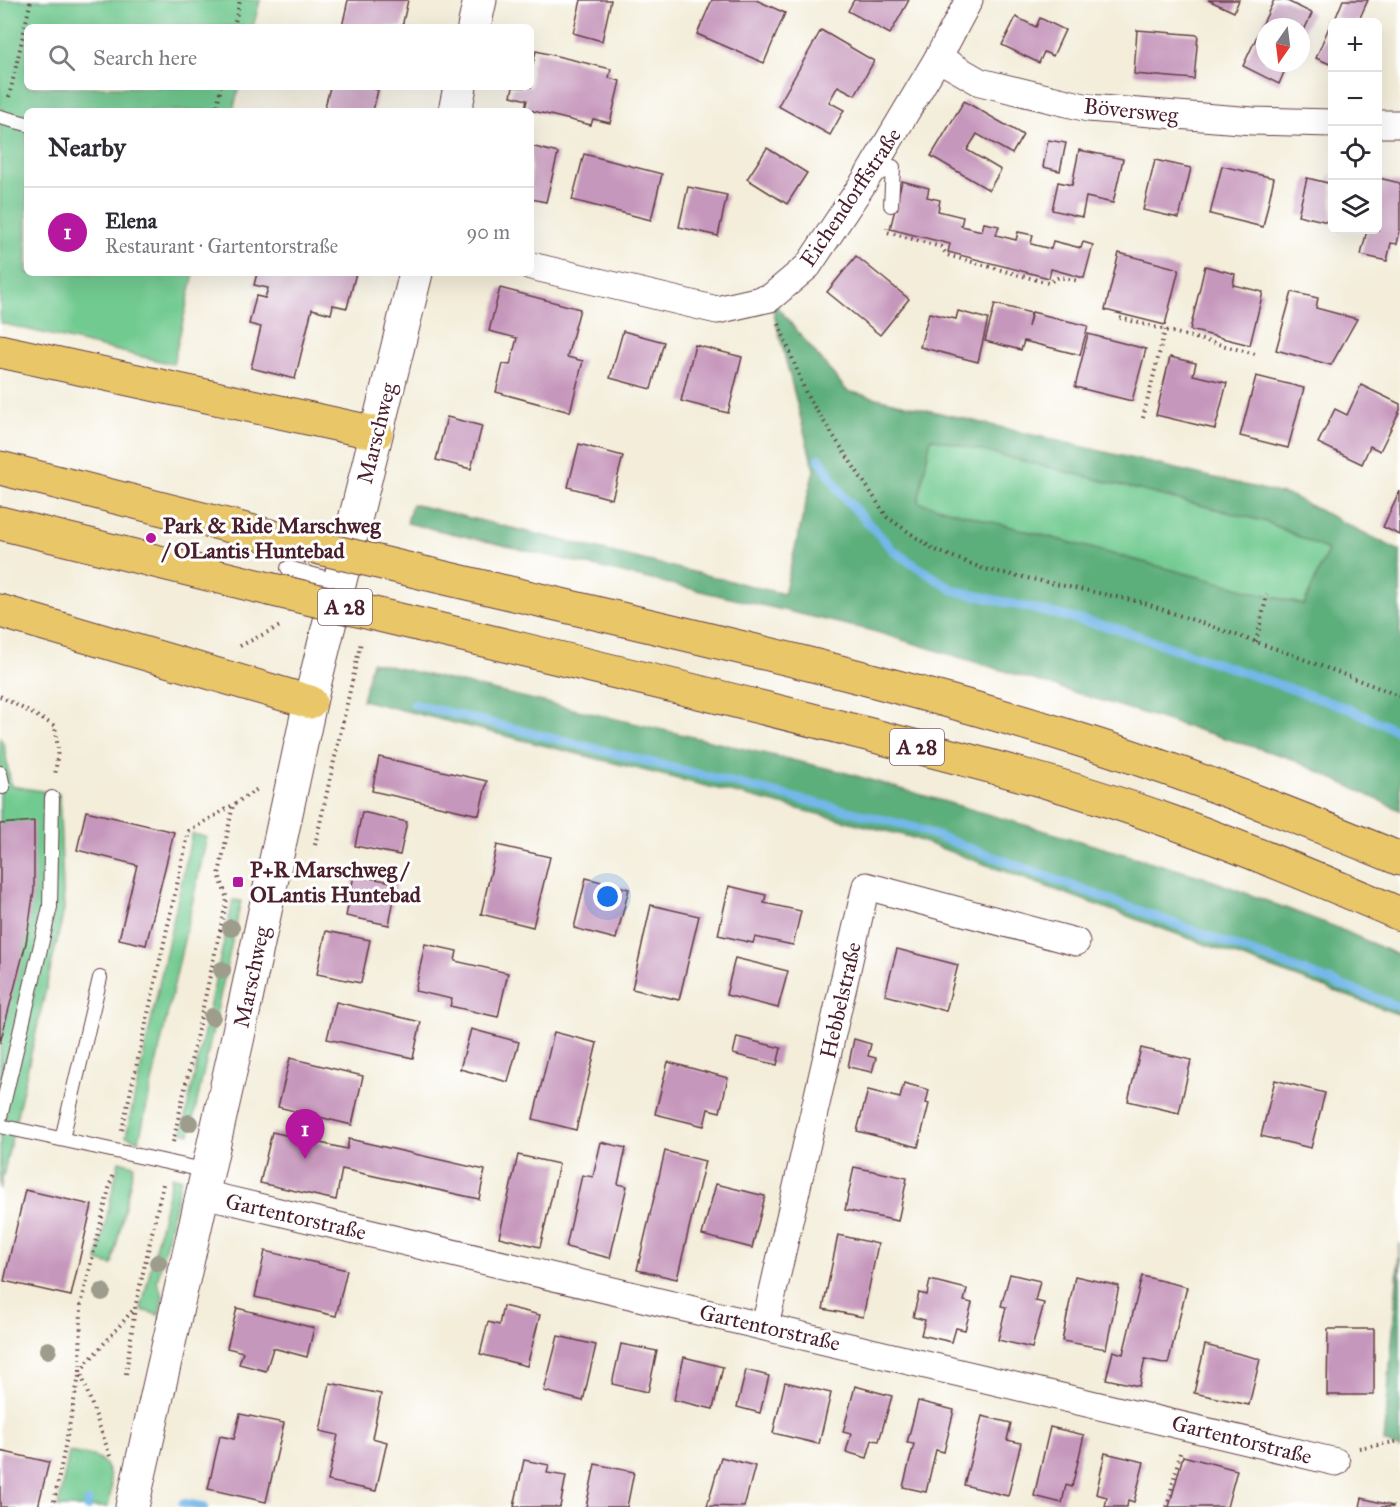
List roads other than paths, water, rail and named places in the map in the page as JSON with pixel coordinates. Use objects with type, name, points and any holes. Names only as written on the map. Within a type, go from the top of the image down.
[{"type":"highway","points":[[0,351],[376,433]]},
{"type":"highway","name":"A 28","points":[[0,468],[428,574],[803,662],[997,715],[1090,742],[1181,773],[1400,859]]},
{"type":"highway","name":"A 28","points":[[0,523],[803,718],[986,765],[1167,820],[1296,870],[1400,914]]},
{"type":"highway","points":[[0,611],[310,702]]},
{"type":"street","points":[[475,24],[480,0]]},
{"type":"street","name":"Eichendorffstraße","points":[[534,267],[717,310],[770,298],[808,266],[866,179],[938,58],[969,0]]},
{"type":"street","name":"Böversweg","points":[[938,58],[980,81],[1088,108],[1252,121],[1328,123]]},
{"type":"street","points":[[456,108],[459,90]]},
{"type":"street","points":[[1382,124],[1400,124]]},
{"type":"street","name":"Marschweg","points":[[132,1507],[310,702],[415,276]]},
{"type":"street","name":"Hebbelstraße","points":[[765,1326],[866,886],[1076,942]]},
{"type":"street","name":"Gartentorstraße","points":[[205,1183],[765,1326],[1336,1462]]},
{"type":"lane","points":[[2,118],[24,123]]},
{"type":"lane","points":[[866,179],[893,166],[891,205]]},
{"type":"lane","points":[[288,568],[339,582]]},
{"type":"lane","points":[[0,772],[3,787]]},
{"type":"lane","points":[[0,1118],[50,907],[52,798]]},
{"type":"lane","points":[[62,1139],[100,978]]},
{"type":"lane","points":[[0,1126],[168,1163],[205,1183]]},
{"type":"waterway","points":[[819,458],[843,496],[895,552],[953,590],[1118,629],[1349,709],[1400,732]]},
{"type":"waterway","points":[[414,704],[913,827],[1400,1007]]},
{"type":"waterway","points":[[87,1507],[88,1502]]},
{"type":"waterway","points":[[183,1503],[204,1507]]},
{"type":"place","name":"Park & Ride Marschweg / OLantis Huntebad","points":[[151,538]]},
{"type":"place","name":"P+R Marschweg / OLantis Huntebad","points":[[238,882]]},
{"type":"place","name":"Elena","points":[[305,1159]]}]
